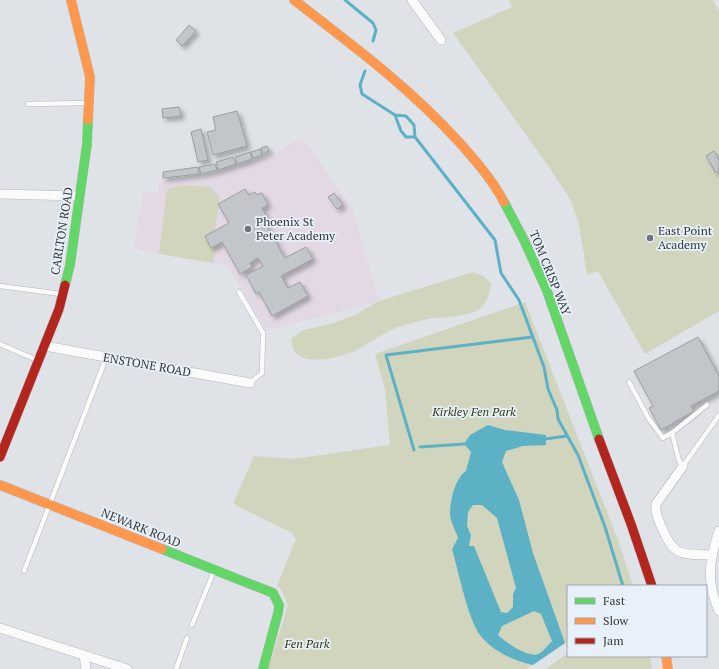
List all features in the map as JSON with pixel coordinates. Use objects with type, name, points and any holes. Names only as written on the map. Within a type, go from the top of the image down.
[{"type":"main road","name":"CARLTON ROAD","points":[[0,457],[45,346],[63,294],[70,265],[87,144],[90,103],[90,77],[71,0]]},
{"type":"main road","name":"TOM CRISP WAY","points":[[294,0],[365,54],[422,103],[455,136],[493,182],[527,242],[550,300],[593,425],[636,536],[652,585]]},
{"type":"main road","name":"NEWARK ROAD","points":[[0,485],[273,593],[279,605],[263,669]]},
{"type":"main road","points":[[666,657],[668,669]]},
{"type":"street","points":[[412,0],[441,40]]},
{"type":"street","points":[[0,194],[79,196]]},
{"type":"street","name":"ENSTONE ROAD","points":[[45,346],[250,383]]},
{"type":"street","points":[[683,466],[656,504],[655,511],[668,543],[675,550],[688,554],[711,555]]},
{"type":"street","points":[[719,531],[711,555],[710,579],[719,611]]},
{"type":"street","points":[[0,628],[127,669]]},
{"type":"street","points":[[84,655],[86,669]]},
{"type":"lane","points":[[28,104],[90,103]]},
{"type":"lane","points":[[0,286],[63,294]]},
{"type":"lane","points":[[239,292],[263,333],[262,374],[250,383]]},
{"type":"lane","points":[[0,344],[39,361]]},
{"type":"lane","points":[[24,571],[106,358]]},
{"type":"lane","points":[[628,382],[649,419],[663,438],[672,433],[707,405]]},
{"type":"lane","points":[[672,433],[679,460],[683,466],[719,415]]},
{"type":"lane","points":[[192,625],[214,570]]},
{"type":"lane","points":[[176,669],[187,638]]},
{"type":"shaded area","name":"Phoenix St Peter Academy","points":[[302,137],[352,208],[379,301],[267,331],[227,266],[134,249],[143,192],[158,192],[158,181],[202,178],[272,156]]},
{"type":"green space","name":"East Point Academy","points":[[509,0],[713,0],[719,11],[719,311],[645,354],[598,271],[587,275],[579,224],[570,199],[549,167],[453,33],[512,7]]},
{"type":"green space","points":[[184,185],[210,187],[220,197],[215,230],[205,237],[211,248],[217,245],[213,263],[159,254],[167,189]]},
{"type":"green space","points":[[473,272],[483,276],[491,283],[487,299],[481,308],[469,314],[428,319],[398,327],[354,351],[331,358],[312,360],[304,358],[297,354],[293,348],[292,338],[304,330],[331,324],[355,315],[379,301]]},
{"type":"green space","name":"Kirkley Fen Park","points":[[525,302],[618,540],[633,585],[567,585],[567,642],[526,669],[268,669],[288,605],[281,589],[277,586],[296,539],[292,533],[233,504],[254,456],[293,459],[390,445],[385,389],[375,354]]},
{"type":"green space","points":[[567,654],[567,657],[650,657],[652,669],[546,669]]},
{"type":"water","points":[[488,425],[505,430],[546,435],[546,445],[523,446],[506,451],[502,462],[519,500],[533,553],[565,643],[533,665],[518,661],[504,654],[485,641],[471,618],[464,594],[452,549],[458,538],[450,514],[456,484],[462,474],[466,471],[471,452],[464,444],[470,435]],"holes":[[[473,505],[482,505],[497,518],[516,588],[513,594],[513,607],[507,613],[501,612],[474,546],[469,546],[471,535],[467,526],[468,512]],[[534,611],[541,614],[552,641],[542,652],[534,655],[517,649],[498,635],[502,626]]]},
{"type":"building","points":[[189,25],[196,31],[182,46],[176,40]]},
{"type":"building","points":[[179,107],[181,116],[163,118],[162,109]]},
{"type":"building","points":[[237,111],[247,146],[213,155],[207,132],[216,130],[213,117]]},
{"type":"building","points":[[201,129],[208,160],[198,162],[191,132]]},
{"type":"building","points":[[267,146],[269,151],[263,154],[261,148]]},
{"type":"building","points":[[260,149],[262,155],[253,158],[251,152]]},
{"type":"building","points":[[714,151],[719,160],[719,171],[716,173],[706,156]]},
{"type":"building","points":[[250,152],[252,159],[237,164],[235,157]]},
{"type":"building","points":[[233,157],[236,164],[218,170],[216,162]]},
{"type":"building","points":[[215,164],[217,170],[201,174],[199,167]]},
{"type":"building","points":[[198,167],[199,174],[163,178],[163,172]]},
{"type":"building","points":[[245,189],[249,195],[255,192],[257,195],[262,193],[268,205],[262,208],[267,217],[263,219],[285,258],[306,247],[313,259],[281,276],[288,288],[300,282],[308,296],[272,316],[259,292],[256,294],[246,275],[263,266],[258,258],[250,263],[252,267],[240,274],[222,242],[211,248],[205,236],[229,223],[218,204]]},
{"type":"building","points":[[334,193],[343,205],[337,209],[328,197]]},
{"type":"building","points":[[698,337],[719,376],[719,391],[691,406],[694,411],[661,430],[649,408],[653,406],[634,371]]},
{"type":"waterway","points":[[345,0],[373,23],[376,30],[373,41]]},
{"type":"waterway","points":[[365,71],[360,85],[362,94],[395,115],[401,131],[406,137],[415,137],[495,240],[501,273],[519,300],[544,367],[548,389],[557,410],[558,419],[578,455],[605,527],[623,585]]},
{"type":"waterway","points":[[395,115],[406,116],[414,125],[415,137]]},
{"type":"waterway","points":[[414,450],[386,355],[532,337]]},
{"type":"waterway","points":[[545,439],[567,436]]},
{"type":"waterway","points":[[420,447],[464,444]]},
{"type":"traffic: fast","points":[[65,285],[70,265],[87,144],[88,120]]},
{"type":"traffic: fast","points":[[504,202],[524,240],[547,291],[599,439]]},
{"type":"traffic: fast","points":[[162,549],[273,593],[279,605],[278,613],[263,669]]},
{"type":"traffic: slow","points":[[71,0],[90,77],[88,120]]},
{"type":"traffic: slow","points":[[294,0],[337,33],[420,102],[477,163],[494,185],[504,202]]},
{"type":"traffic: slow","points":[[0,485],[162,549]]},
{"type":"traffic: slow","points":[[666,657],[668,669]]},
{"type":"traffic: jam","points":[[0,457],[59,309],[65,285]]},
{"type":"traffic: jam","points":[[599,439],[631,524],[652,585]]},
{"type":"place","name":"Phoenix St Peter Academy","points":[[248,229]]},
{"type":"place","name":"East Point Academy","points":[[650,238]]},
{"type":"park label","name":"Fen Park","points":[[307,644]]}]
